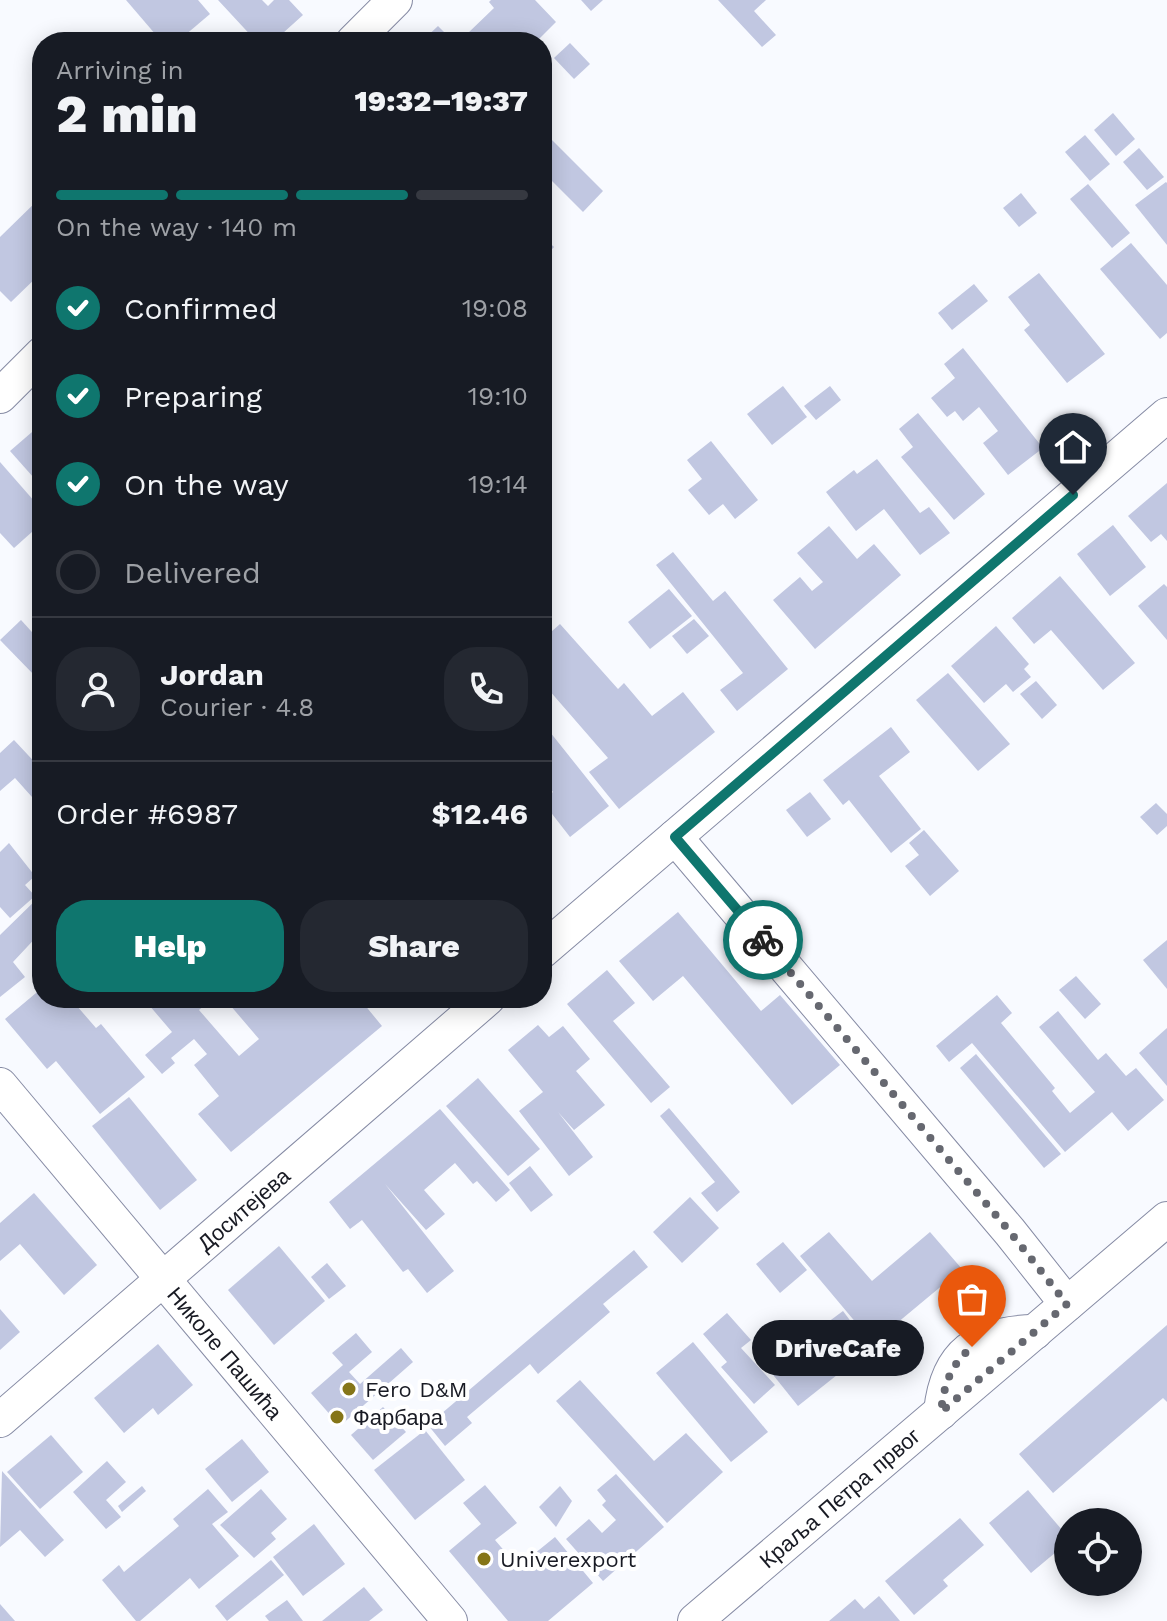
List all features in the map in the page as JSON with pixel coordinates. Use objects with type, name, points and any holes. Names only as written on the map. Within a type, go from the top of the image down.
[{"type":"street","points":[[363,32],[395,0]]},
{"type":"street","points":[[0,396],[32,364]]},
{"type":"street","points":[[552,942],[1167,415]]},
{"type":"street","points":[[675,837],[1010,1232],[1067,1304]]},
{"type":"street","name":"Доситејева","points":[[0,1420],[476,1008]]},
{"type":"street","name":"Николе Пашића","points":[[0,1085],[450,1621]]},
{"type":"street","name":"Краља Петра првог","points":[[695,1621],[1167,1219]]},
{"type":"building","points":[[126,0],[198,0],[210,14],[189,32],[153,32]]},
{"type":"building","points":[[218,0],[262,0],[268,6],[274,0],[289,0],[303,15],[284,32],[248,32]]},
{"type":"building","points":[[535,0],[556,22],[546,32],[469,32],[494,8],[489,2]]},
{"type":"building","points":[[581,0],[603,0],[591,11]]},
{"type":"building","points":[[718,0],[766,0],[754,11],[776,35],[762,47]]},
{"type":"building","points":[[570,43],[590,64],[574,79],[554,58]]},
{"type":"building","points":[[1113,113],[1135,139],[1116,156],[1094,130]]},
{"type":"building","points":[[1085,135],[1110,164],[1090,181],[1065,152]]},
{"type":"building","points":[[552,140],[603,191],[583,212],[552,181]]},
{"type":"building","points":[[1139,148],[1164,177],[1147,190],[1123,162]]},
{"type":"building","points":[[1167,183],[1167,245],[1135,205]]},
{"type":"building","points":[[1088,184],[1130,233],[1112,248],[1070,199]]},
{"type":"building","points":[[1021,193],[1037,213],[1019,227],[1003,208]]},
{"type":"building","points":[[32,206],[32,282],[11,302],[0,291],[0,237]]},
{"type":"building","points":[[1131,243],[1167,285],[1167,333],[1160,339],[1100,269]]},
{"type":"building","points":[[1039,273],[1105,354],[1067,383],[1024,330],[1030,325],[1008,297]]},
{"type":"building","points":[[974,284],[988,301],[952,330],[938,313]]},
{"type":"building","points":[[963,348],[1043,448],[1008,475],[983,443],[998,431],[979,407],[963,421],[955,411],[947,417],[931,398],[955,378],[944,364]]},
{"type":"building","points":[[783,386],[807,417],[772,445],[747,414]]},
{"type":"building","points":[[830,386],[841,400],[816,420],[804,406]]},
{"type":"building","points":[[918,413],[985,494],[954,520],[901,457],[913,447],[899,429]]},
{"type":"building","points":[[32,432],[32,476],[10,451]]},
{"type":"building","points":[[711,441],[758,500],[735,519],[723,504],[709,515],[688,490],[702,479],[687,460]]},
{"type":"building","points":[[877,459],[920,513],[929,507],[950,533],[920,555],[884,509],[856,531],[826,492],[854,470],[857,474]]},
{"type":"building","points":[[0,462],[32,499],[32,532],[14,548],[0,533]]},
{"type":"building","points":[[1167,483],[1167,541],[1161,534],[1151,542],[1128,516]]},
{"type":"building","points":[[1113,525],[1146,567],[1110,596],[1077,554]]},
{"type":"building","points":[[829,526],[857,559],[874,544],[901,575],[815,649],[773,600],[800,577],[812,591],[823,582],[797,553]]},
{"type":"building","points":[[673,552],[713,601],[725,591],[788,669],[737,711],[720,690],[743,673],[656,565]]},
{"type":"building","points":[[1060,576],[1135,663],[1103,690],[1051,630],[1034,644],[1012,618]]},
{"type":"building","points":[[1164,584],[1167,587],[1167,640],[1138,606]]},
{"type":"building","points":[[669,589],[692,616],[650,649],[628,622]]},
{"type":"building","points":[[694,619],[709,636],[687,654],[672,636]]},
{"type":"building","points":[[21,620],[32,632],[32,673],[0,640]]},
{"type":"building","points":[[560,624],[618,689],[624,683],[652,716],[683,692],[715,732],[619,809],[589,772],[608,758],[552,694],[552,631]]},
{"type":"building","points":[[996,626],[1029,664],[1024,669],[1031,677],[1013,692],[1006,684],[984,703],[951,666]]},
{"type":"building","points":[[948,673],[1010,744],[978,771],[916,700]]},
{"type":"building","points":[[1036,681],[1057,705],[1042,719],[1020,694]]},
{"type":"building","points":[[891,727],[910,752],[879,776],[921,829],[891,853],[849,800],[843,805],[823,780]]},
{"type":"building","points":[[552,735],[609,806],[570,837],[552,814]]},
{"type":"building","points":[[14,740],[32,759],[32,797],[15,778],[0,791],[0,753]]},
{"type":"building","points":[[810,792],[831,819],[807,837],[786,810]]},
{"type":"building","points":[[1156,803],[1167,814],[1167,826],[1157,835],[1140,817]]},
{"type":"building","points":[[924,830],[959,871],[930,896],[905,866],[919,855],[909,843]]},
{"type":"building","points":[[9,843],[32,872],[32,879],[25,885],[32,893],[32,899],[10,918],[0,907],[0,852]]},
{"type":"building","points":[[32,904],[32,942],[13,962],[25,977],[0,997],[0,935]]},
{"type":"building","points":[[678,912],[761,1011],[780,995],[840,1065],[792,1105],[683,976],[653,1001],[619,961]]},
{"type":"building","points":[[1167,940],[1167,989],[1143,960]]},
{"type":"building","points":[[607,970],[635,1003],[613,1021],[670,1087],[651,1103],[567,1004]]},
{"type":"building","points":[[1076,976],[1101,1004],[1085,1019],[1059,990]]},
{"type":"building","points":[[997,995],[1012,1013],[1001,1023],[1055,1088],[1052,1091],[1070,1113],[1095,1092],[1039,1027],[1058,1011],[1098,1060],[1106,1053],[1126,1076],[1136,1068],[1164,1100],[1128,1131],[1112,1112],[1065,1152],[972,1043],[949,1062],[936,1046]]},
{"type":"building","points":[[32,996],[32,1008],[79,1008],[96,1028],[101,1024],[145,1077],[100,1114],[56,1061],[47,1069],[5,1019]]},
{"type":"building","points":[[152,1008],[201,1008],[199,1010],[239,1056],[259,1039],[233,1008],[367,1008],[382,1026],[231,1152],[198,1114],[219,1096],[194,1065],[207,1054],[194,1039],[171,1058],[175,1063],[162,1074],[145,1055],[172,1032]]},
{"type":"building","points":[[538,1025],[549,1037],[563,1026],[590,1059],[576,1071],[605,1105],[574,1130],[558,1112],[593,1157],[569,1176],[519,1111],[543,1092],[508,1050]]},
{"type":"building","points":[[1167,1028],[1167,1086],[1139,1053]]},
{"type":"building","points":[[976,1054],[1061,1154],[1044,1168],[960,1068]]},
{"type":"building","points":[[478,1078],[540,1149],[508,1176],[446,1106]]},
{"type":"building","points":[[129,1097],[197,1180],[160,1210],[92,1126]]},
{"type":"building","points":[[669,1108],[740,1192],[717,1212],[701,1193],[715,1182],[660,1116]]},
{"type":"building","points":[[440,1109],[510,1190],[496,1202],[477,1181],[473,1184],[455,1163],[424,1190],[445,1214],[426,1230],[385,1184],[454,1271],[427,1293],[408,1269],[403,1272],[362,1220],[350,1229],[329,1202]]},
{"type":"building","points":[[530,1166],[553,1195],[531,1212],[509,1183]]},
{"type":"building","points":[[34,1193],[97,1265],[64,1295],[20,1244],[0,1261],[0,1223]]},
{"type":"building","points":[[690,1197],[719,1228],[682,1263],[653,1232]]},
{"type":"building","points":[[829,1232],[872,1281],[930,1232],[962,1269],[873,1343],[800,1256]]},
{"type":"building","points":[[783,1242],[807,1270],[780,1293],[756,1264]]},
{"type":"building","points":[[279,1246],[325,1301],[274,1345],[228,1290]]},
{"type":"building","points":[[634,1250],[648,1267],[603,1304],[610,1312],[538,1374],[530,1364],[467,1417],[472,1423],[445,1446],[428,1425]]},
{"type":"building","points":[[327,1263],[346,1286],[329,1299],[311,1277]]},
{"type":"building","points":[[0,1309],[20,1332],[0,1350]]},
{"type":"building","points":[[843,1311],[870,1347],[839,1369],[812,1334]]},
{"type":"building","points":[[727,1313],[751,1340],[741,1348],[775,1385],[754,1404],[721,1367],[727,1362],[703,1334]]},
{"type":"building","points":[[793,1321],[837,1375],[798,1406],[754,1351]]},
{"type":"building","points":[[1167,1325],[1167,1402],[1163,1398],[1053,1493],[1019,1454]]},
{"type":"building","name":"Fero D&M","points":[[356,1333],[372,1352],[349,1372],[360,1384],[401,1348],[413,1362],[340,1426],[311,1393],[343,1365],[332,1353]]},
{"type":"building","points":[[693,1342],[768,1432],[731,1462],[656,1373]]},
{"type":"building","points":[[158,1344],[193,1385],[158,1415],[153,1408],[124,1433],[94,1398]]},
{"type":"building","points":[[580,1380],[654,1461],[686,1433],[723,1472],[667,1523],[556,1401]]},
{"type":"building","points":[[383,1407],[406,1432],[373,1460],[351,1435]]},
{"type":"building","points":[[425,1430],[465,1480],[415,1520],[374,1470]]},
{"type":"building","points":[[51,1435],[83,1472],[40,1509],[7,1472]]},
{"type":"building","points":[[242,1439],[269,1472],[232,1502],[205,1469]]},
{"type":"building","points":[[107,1461],[126,1482],[106,1500],[121,1517],[106,1529],[73,1492]]},
{"type":"building","points":[[2,1471],[64,1540],[45,1557],[20,1530],[0,1547]]},
{"type":"building","points":[[616,1474],[664,1527],[603,1581],[566,1539],[589,1519],[602,1533],[616,1520],[602,1505],[606,1501],[597,1490]]},
{"type":"building","name":"Univerexport","points":[[485,1485],[517,1523],[495,1540],[518,1567],[555,1537],[593,1583],[548,1621],[508,1621],[449,1551],[481,1524],[463,1503]]},
{"type":"building","points":[[142,1486],[146,1491],[122,1512],[118,1506]]},
{"type":"building","points":[[560,1486],[572,1501],[556,1527],[539,1507]]},
{"type":"building","points":[[208,1489],[228,1512],[212,1524],[239,1556],[199,1589],[190,1578],[140,1621],[136,1621],[102,1580],[119,1565],[124,1572],[179,1526],[173,1519]]},
{"type":"building","points":[[261,1489],[287,1519],[271,1533],[276,1539],[254,1558],[220,1525]]},
{"type":"building","points":[[1028,1490],[1054,1521],[1054,1554],[1031,1573],[989,1523]]},
{"type":"building","points":[[960,1518],[984,1545],[943,1580],[948,1586],[914,1615],[885,1581]]},
{"type":"building","points":[[314,1524],[345,1564],[303,1596],[273,1557]]},
{"type":"building","points":[[271,1560],[284,1575],[227,1621],[215,1606]]},
{"type":"building","points":[[364,1587],[383,1610],[369,1621],[322,1621]]},
{"type":"building","points":[[879,1596],[900,1621],[829,1621],[855,1599],[864,1609]]},
{"type":"building","points":[[287,1600],[303,1621],[269,1621],[265,1616]]},
{"type":"building","points":[[0,1604],[15,1621],[0,1621]]},
{"type":"way so far","points":[[763,940],[1010,1232],[1067,1304],[941,1412],[943,1391],[952,1368],[972,1347]]},
{"type":"place","name":"DriveCafe","points":[[972,1347]]},
{"type":"place","name":"Fero D&M","points":[[349,1389]]},
{"type":"place","name":"Фарбара","points":[[337,1417]]},
{"type":"place","name":"Univerexport","points":[[484,1559]]},
{"type":"route","points":[[763,940],[675,837],[1073,495]]}]
